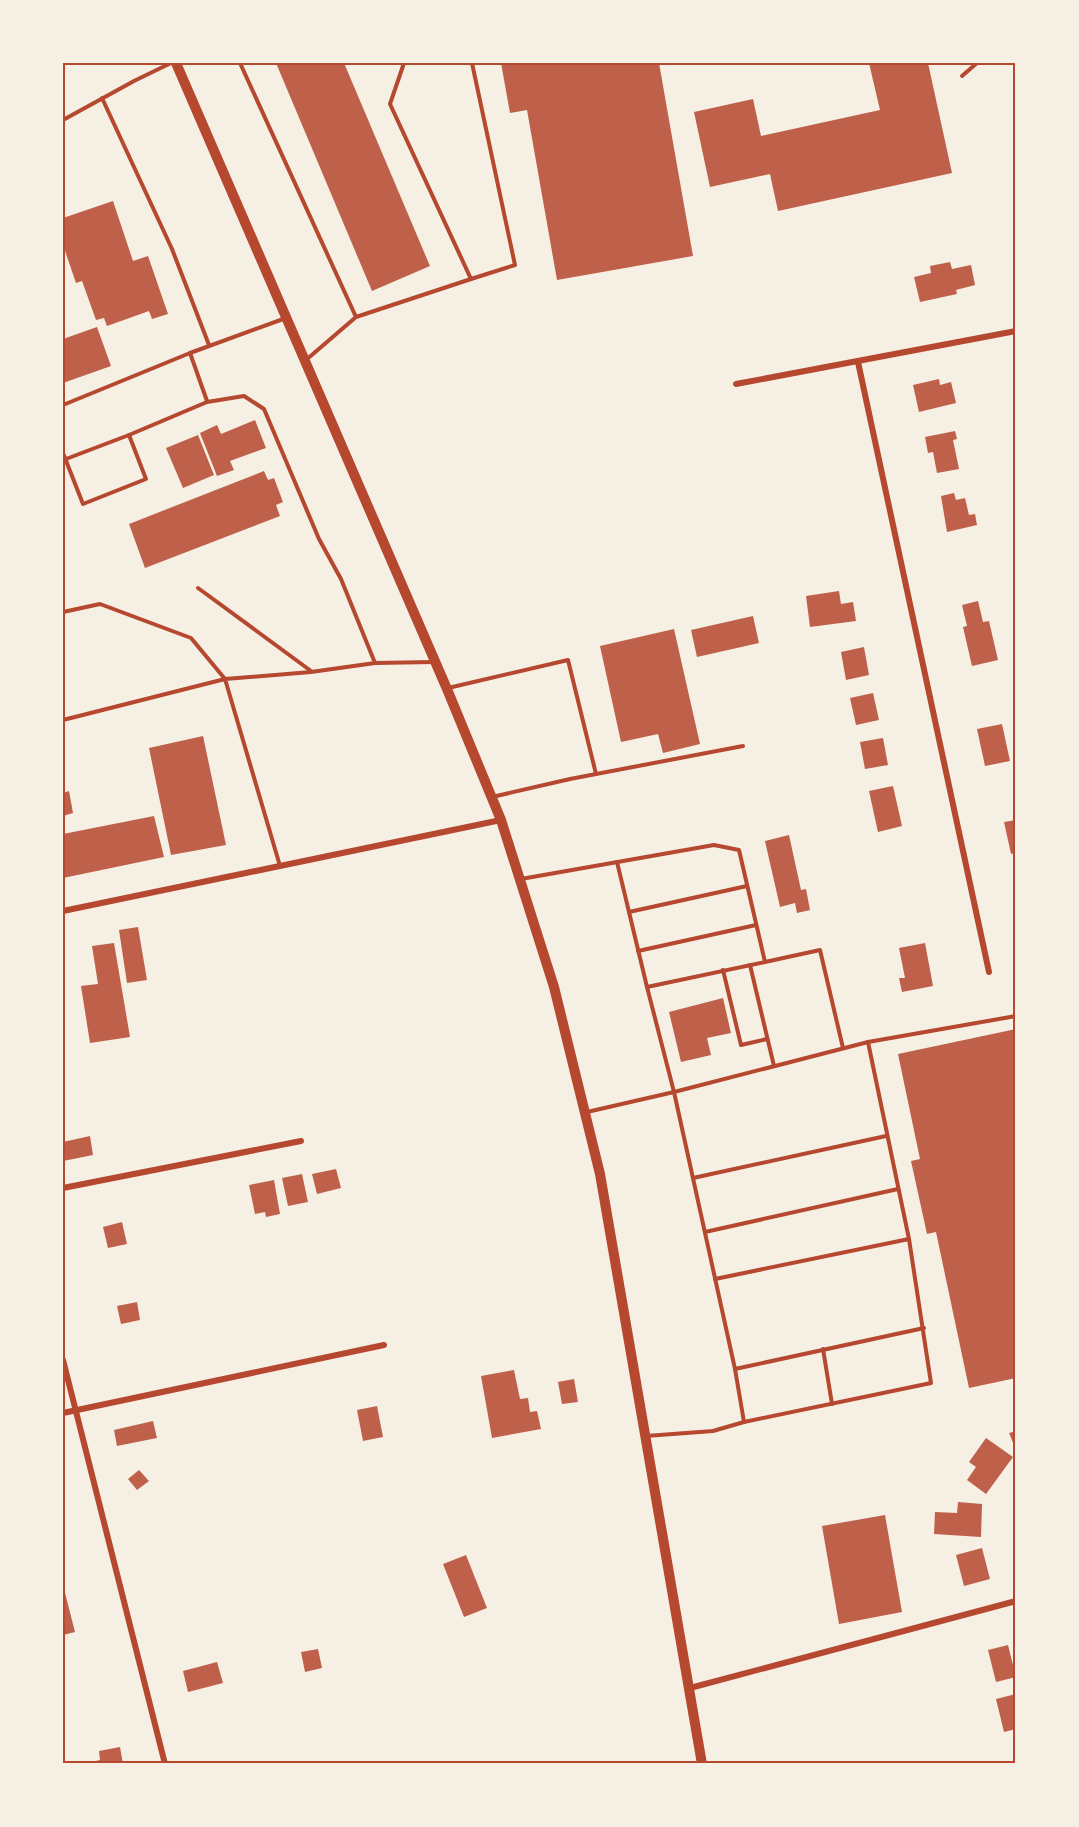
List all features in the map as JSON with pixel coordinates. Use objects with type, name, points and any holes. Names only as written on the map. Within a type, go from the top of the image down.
[{"type":"main road","points":[[176,63],[492,797],[554,987],[600,1174],[702,1764]]},
{"type":"street","points":[[736,384],[1016,331]]},
{"type":"street","points":[[858,362],[989,972]]},
{"type":"street","points":[[63,910],[501,820]]},
{"type":"street","points":[[63,1188],[301,1141]]},
{"type":"street","points":[[63,1413],[384,1345]]},
{"type":"street","points":[[63,1360],[165,1764]]},
{"type":"street","points":[[690,1688],[1016,1601]]},
{"type":"lane","points":[[63,120],[171,63]]},
{"type":"lane","points":[[240,63],[356,317]]},
{"type":"lane","points":[[404,63],[390,104],[471,279]]},
{"type":"lane","points":[[305,360],[356,317],[515,265],[472,63]]},
{"type":"lane","points":[[962,76],[977,63]]},
{"type":"lane","points":[[102,98],[172,249],[209,345]]},
{"type":"lane","points":[[63,405],[209,345],[286,318]]},
{"type":"lane","points":[[190,353],[207,402]]},
{"type":"lane","points":[[66,459],[207,402],[244,396],[264,409],[319,539],[341,579],[375,663]]},
{"type":"lane","points":[[63,453],[83,504],[146,479],[129,435]]},
{"type":"lane","points":[[198,588],[312,672]]},
{"type":"lane","points":[[63,612],[100,604],[191,638],[225,679],[280,866]]},
{"type":"lane","points":[[447,688],[568,660],[596,774]]},
{"type":"lane","points":[[63,720],[225,679],[312,672],[375,663],[435,662]]},
{"type":"lane","points":[[492,797],[596,774],[743,746]]},
{"type":"lane","points":[[520,879],[714,845],[739,850],[765,962]]},
{"type":"lane","points":[[617,862],[674,1092],[735,1369],[744,1422]]},
{"type":"lane","points":[[629,912],[747,886]]},
{"type":"lane","points":[[638,951],[756,925]]},
{"type":"lane","points":[[647,987],[820,950],[843,1048]]},
{"type":"lane","points":[[750,965],[774,1066]]},
{"type":"lane","points":[[723,970],[741,1045],[767,1038]]},
{"type":"lane","points":[[585,1112],[674,1092],[868,1042],[1016,1016]]},
{"type":"lane","points":[[646,1436],[713,1431],[744,1422],[931,1383],[909,1239],[868,1042]]},
{"type":"lane","points":[[693,1178],[886,1136]]},
{"type":"lane","points":[[705,1232],[898,1189]]},
{"type":"lane","points":[[715,1279],[909,1239]]},
{"type":"lane","points":[[735,1369],[924,1328]]},
{"type":"lane","points":[[823,1349],[832,1404]]},
{"type":"building","points":[[276,63],[344,63],[430,266],[372,291]]},
{"type":"building","points":[[501,63],[659,63],[693,256],[557,280],[527,110],[510,113]]},
{"type":"building","points":[[869,63],[928,63],[952,173],[778,211],[770,174],[710,187],[694,112],[753,99],[761,136],[880,110]]},
{"type":"building","points":[[113,201],[133,261],[148,256],[168,314],[152,319],[149,311],[107,326],[104,318],[96,320],[82,281],[76,283],[63,245],[63,218]]},
{"type":"building","points":[[950,262],[952,269],[971,265],[975,285],[956,290],[957,294],[920,302],[914,277],[931,273],[930,266]]},
{"type":"building","points":[[97,327],[111,366],[63,383],[63,339]]},
{"type":"building","points":[[939,379],[940,385],[951,382],[956,403],[919,412],[913,385]]},
{"type":"building","points":[[255,420],[266,448],[230,461],[234,470],[217,476],[200,433],[217,425],[221,434]]},
{"type":"building","points":[[955,431],[957,439],[953,440],[959,469],[937,473],[933,452],[928,453],[925,437]]},
{"type":"building","points":[[198,435],[214,475],[183,488],[166,448]]},
{"type":"building","points":[[264,471],[268,480],[274,478],[283,502],[276,505],[280,516],[145,568],[129,524]]},
{"type":"building","points":[[954,493],[956,500],[965,498],[969,515],[975,514],[977,525],[947,532],[941,496]]},
{"type":"building","points":[[839,591],[841,604],[853,602],[856,621],[810,627],[806,596]]},
{"type":"building","points":[[978,601],[983,622],[989,621],[998,660],[972,666],[963,627],[967,626],[962,605]]},
{"type":"building","points":[[753,616],[759,643],[697,657],[691,630]]},
{"type":"building","points":[[674,629],[700,744],[663,753],[658,734],[621,742],[600,646]]},
{"type":"building","points":[[864,647],[869,675],[846,680],[841,652]]},
{"type":"building","points":[[873,693],[879,720],[856,725],[850,698]]},
{"type":"building","points":[[1002,724],[1010,761],[985,766],[977,729]]},
{"type":"building","points":[[203,736],[226,845],[171,855],[149,748]]},
{"type":"building","points":[[883,738],[888,765],[865,769],[860,742]]},
{"type":"building","points":[[893,786],[902,826],[878,832],[869,791]]},
{"type":"building","points":[[69,791],[73,813],[63,816],[63,793]]},
{"type":"building","points":[[154,816],[164,857],[63,878],[63,834]]},
{"type":"building","points":[[1016,820],[1016,853],[1011,854],[1004,822]]},
{"type":"building","points":[[789,835],[801,890],[806,889],[810,910],[797,913],[795,903],[780,907],[765,841]]},
{"type":"building","points":[[138,927],[147,980],[127,983],[119,930]]},
{"type":"building","points":[[114,943],[130,1037],[90,1043],[81,986],[98,984],[92,946]]},
{"type":"building","points":[[925,943],[933,986],[902,992],[899,978],[905,978],[899,948]]},
{"type":"building","points":[[723,998],[731,1033],[707,1038],[711,1055],[681,1062],[669,1012]]},
{"type":"building","points":[[1016,1029],[1016,1378],[969,1388],[936,1232],[927,1234],[911,1161],[920,1159],[898,1054]]},
{"type":"building","points":[[90,1136],[93,1155],[63,1161],[63,1142]]},
{"type":"building","points":[[336,1169],[341,1188],[317,1194],[312,1174]]},
{"type":"building","points":[[302,1174],[308,1202],[288,1206],[282,1178]]},
{"type":"building","points":[[274,1180],[280,1214],[266,1217],[265,1212],[255,1214],[249,1185]]},
{"type":"building","points":[[122,1222],[127,1244],[108,1248],[103,1227]]},
{"type":"building","points":[[137,1302],[140,1320],[121,1324],[117,1306]]},
{"type":"building","points":[[514,1370],[520,1399],[528,1398],[530,1412],[537,1411],[541,1429],[492,1438],[481,1376]]},
{"type":"building","points":[[574,1379],[578,1402],[562,1404],[558,1382]]},
{"type":"building","points":[[377,1406],[383,1437],[363,1441],[357,1410]]},
{"type":"building","points":[[153,1421],[157,1438],[117,1446],[114,1430]]},
{"type":"building","points":[[1016,1431],[1016,1450],[1009,1433]]},
{"type":"building","points":[[986,1438],[1013,1457],[986,1494],[967,1480],[976,1467],[969,1462]]},
{"type":"building","points":[[139,1470],[149,1481],[137,1490],[128,1479]]},
{"type":"building","points":[[958,1502],[982,1504],[981,1537],[934,1534],[935,1512],[957,1513]]},
{"type":"building","points":[[885,1515],[902,1612],[839,1624],[822,1526]]},
{"type":"building","points":[[982,1548],[990,1579],[964,1586],[956,1555]]},
{"type":"building","points":[[466,1555],[487,1608],[464,1617],[443,1564]]},
{"type":"building","points":[[63,1585],[75,1632],[63,1635]]},
{"type":"building","points":[[1008,1645],[1016,1677],[996,1682],[988,1650]]},
{"type":"building","points":[[318,1649],[322,1668],[305,1672],[301,1652]]},
{"type":"building","points":[[217,1662],[223,1683],[188,1692],[183,1671]]},
{"type":"building","points":[[1016,1694],[1016,1729],[1004,1732],[996,1699]]},
{"type":"building","points":[[120,1747],[123,1764],[92,1764],[91,1762],[100,1760],[99,1751]]}]
